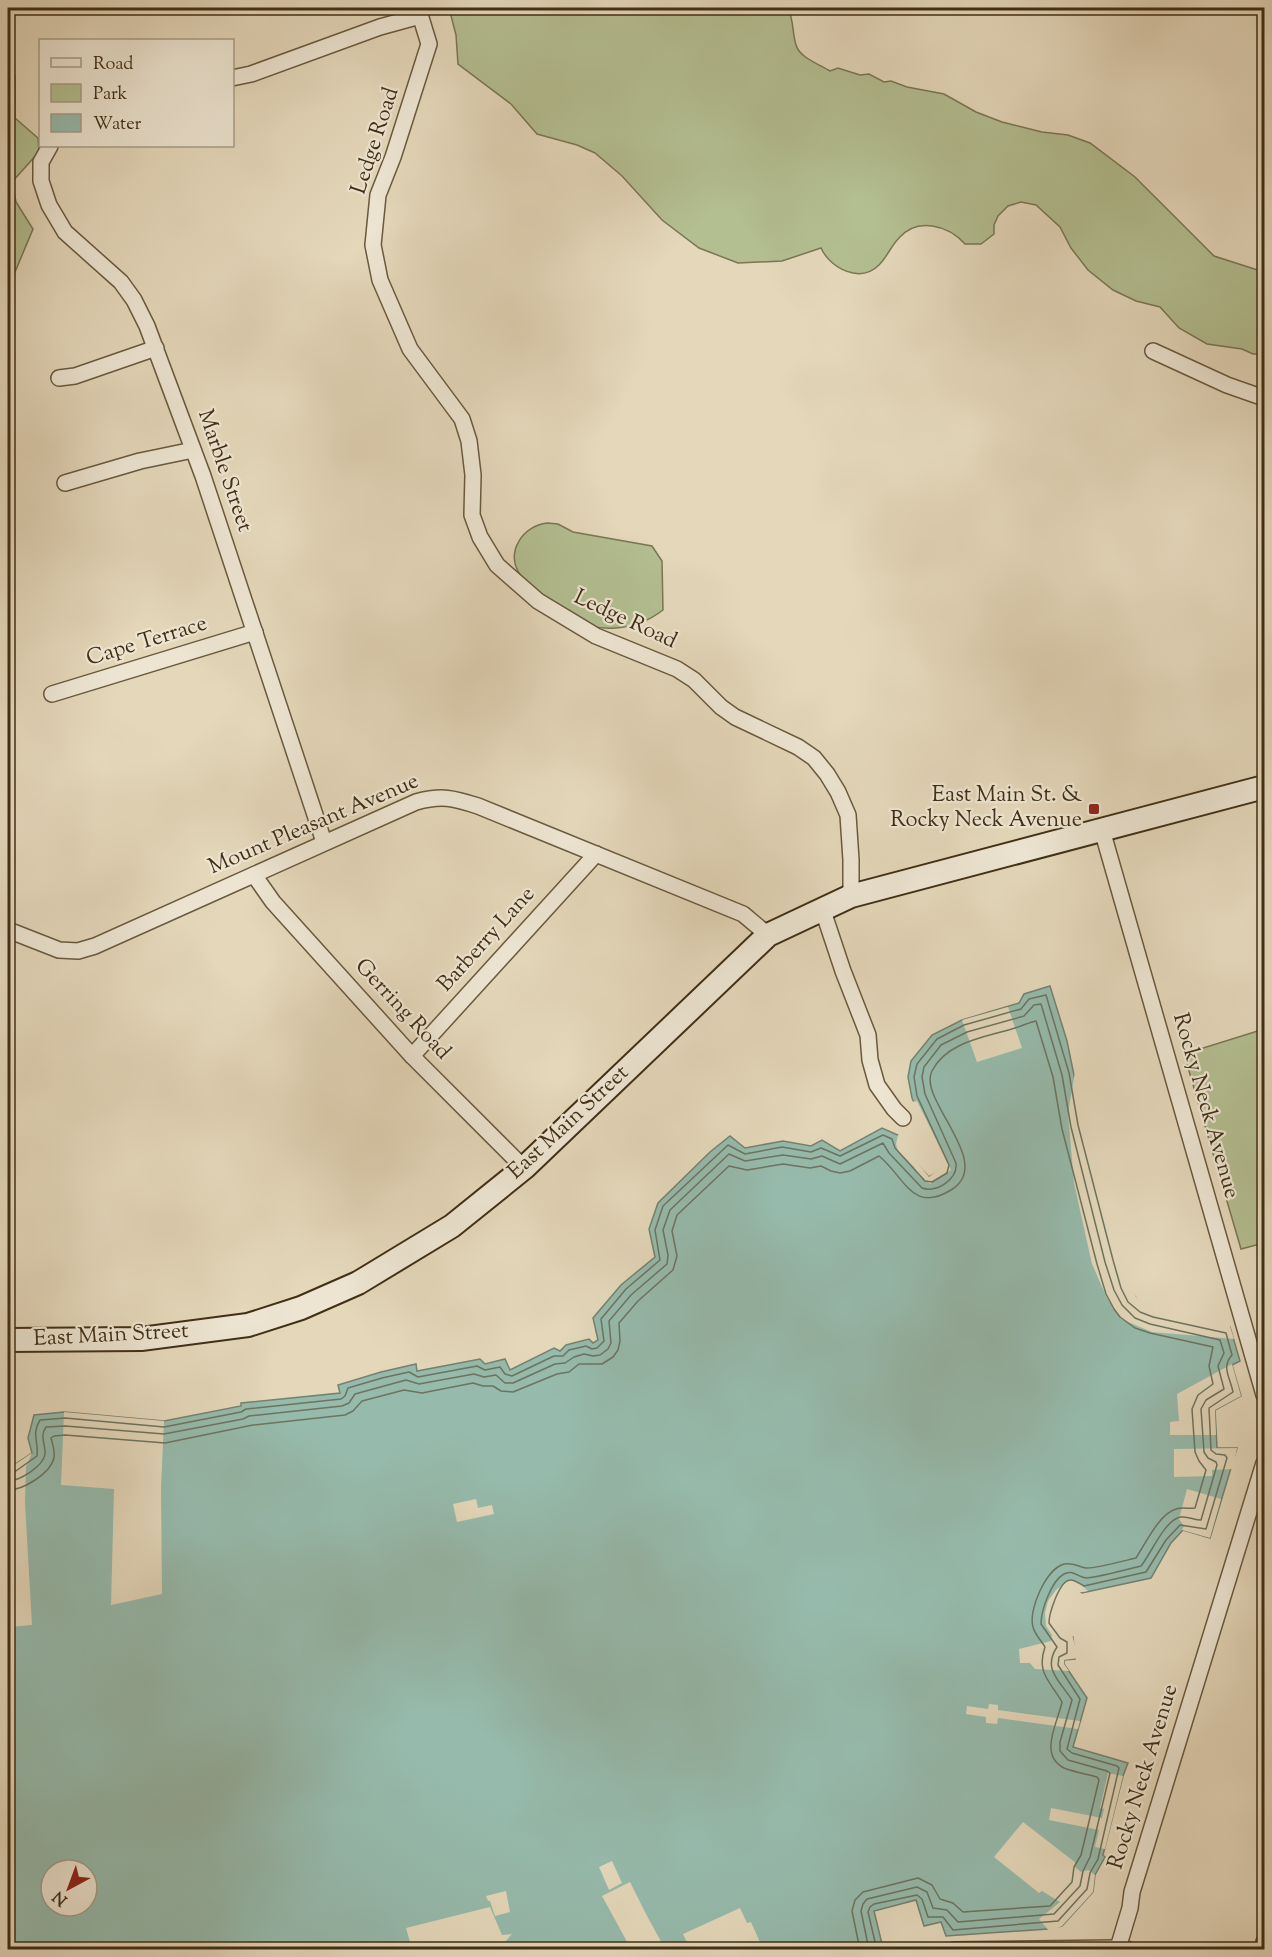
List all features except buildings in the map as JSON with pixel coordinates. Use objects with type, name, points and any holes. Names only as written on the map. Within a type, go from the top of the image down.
[{"type":"main road","name":"East Main Street","points":[[8,1340],[141,1340],[248,1325],[301,1308],[358,1282],[452,1226],[524,1168],[768,935],[851,896],[1264,787]]},
{"type":"street","points":[[234,78],[251,74],[419,12]]},
{"type":"street","name":"Ledge Road","points":[[419,12],[429,44],[378,195],[374,245],[380,280],[410,349],[462,418],[469,441],[473,475],[472,515],[480,537],[497,565],[538,601],[596,636],[677,669],[694,680],[721,707],[735,717],[798,747],[814,758],[828,774],[848,815],[851,896]]},
{"type":"street","name":"Marble Street","points":[[49,147],[41,162],[41,181],[49,205],[65,232],[121,282],[134,300],[156,348],[194,450],[324,842]]},
{"type":"street","points":[[59,378],[75,376],[156,348]]},
{"type":"street","points":[[1153,351],[1227,385],[1264,398]]},
{"type":"street","points":[[65,483],[140,461],[194,450]]},
{"type":"street","name":"Cape Terrace","points":[[52,694],[255,632]]},
{"type":"street","name":"Mount Pleasant Avenue","points":[[8,930],[59,950],[78,951],[95,946],[324,842],[435,796],[458,799],[478,806],[743,914],[768,935]]},
{"type":"street","name":"Rocky Neck Avenue","points":[[1102,830],[1258,1351],[1264,1395]]},
{"type":"street","name":"Barberry Lane","points":[[412,1056],[596,854]]},
{"type":"street","name":"Gerring Road","points":[[254,875],[273,902],[412,1056],[524,1168]]},
{"type":"street","points":[[822,908],[867,1035],[870,1060],[878,1085],[903,1118]]},
{"type":"street","name":"Rocky Neck Avenue","points":[[953,1950],[1123,1949],[1132,1892],[1264,1463]]},
{"type":"street","points":[[1262,1950],[1264,1942]]},
{"type":"green space","points":[[449,8],[788,8],[798,50],[830,71],[838,68],[860,75],[869,74],[884,82],[891,81],[907,87],[944,94],[976,112],[1002,122],[1042,132],[1068,135],[1090,143],[1135,177],[1214,256],[1264,272],[1264,354],[1253,354],[1242,349],[1207,344],[1179,328],[1160,307],[1136,301],[1113,290],[1088,270],[1071,248],[1060,227],[1036,205],[1021,202],[1008,206],[998,216],[994,225],[994,234],[981,244],[965,244],[958,237],[941,228],[915,227],[906,231],[899,238],[879,265],[863,273],[846,271],[838,267],[831,262],[821,248],[782,261],[738,263],[699,248],[662,220],[622,176],[595,153],[577,145],[537,134],[511,104],[458,64],[456,35]]},
{"type":"green space","points":[[8,44],[15,76],[15,118],[38,138],[39,152],[12,182],[16,202],[33,229],[15,272],[8,272]]},
{"type":"green space","points":[[558,524],[573,532],[652,546],[662,561],[663,610],[641,622],[616,628],[590,626],[560,612],[524,580],[515,565],[516,548],[524,534],[538,525]]},
{"type":"green space","points":[[1264,1029],[1264,1243],[1241,1249],[1184,1054]]},
{"type":"water","points":[[1050,986],[1067,1041],[1084,1124],[1127,1286],[1143,1307],[1230,1327],[1240,1361],[1232,1365],[1241,1396],[1215,1410],[1217,1448],[1237,1448],[1210,1538],[1183,1530],[1171,1543],[1151,1578],[1082,1593],[1070,1585],[1058,1605],[1054,1622],[1064,1634],[1073,1637],[1075,1659],[1064,1660],[1064,1664],[1087,1698],[1073,1747],[1128,1763],[1103,1855],[1105,1857],[1095,1875],[1093,1892],[1062,1926],[946,1936],[941,1922],[924,1926],[916,1900],[874,1911],[883,1948],[880,1949],[8,1950],[8,1469],[32,1453],[28,1438],[34,1415],[64,1412],[164,1421],[241,1406],[241,1403],[340,1393],[338,1385],[416,1364],[417,1371],[480,1359],[485,1364],[505,1359],[510,1370],[554,1348],[560,1351],[566,1345],[589,1339],[593,1343],[598,1340],[593,1318],[621,1285],[655,1257],[649,1229],[658,1203],[710,1152],[730,1136],[745,1148],[783,1141],[811,1146],[822,1140],[840,1151],[882,1128],[900,1136],[899,1144],[929,1177],[944,1168],[912,1098],[908,1077],[911,1061],[932,1035],[962,1020],[1019,1003],[1024,994]]},
{"type":"pier","points":[[1008,1007],[1022,1048],[977,1062],[962,1020]]},
{"type":"pier","points":[[1078,1071],[1087,1124],[1121,1258],[1136,1297],[1155,1308],[1229,1323],[1234,1339],[1152,1332],[1121,1319],[1107,1298],[1092,1264],[1074,1183],[1068,1113],[1075,1072]]},
{"type":"pier","points":[[917,1101],[951,1170],[930,1184],[919,1176],[914,1167],[898,1151],[896,1144],[898,1135],[901,1133],[902,1143],[929,1177],[940,1168],[912,1102]]},
{"type":"pier","points":[[1232,1364],[1241,1396],[1215,1410],[1216,1435],[1170,1435],[1170,1422],[1179,1421],[1177,1394]]},
{"type":"pier","points":[[64,1412],[164,1421],[161,1488],[162,1594],[111,1605],[114,1489],[61,1485]]},
{"type":"pier","points":[[1237,1448],[1233,1469],[1212,1470],[1212,1476],[1174,1477],[1174,1449]]},
{"type":"pier","points":[[32,1453],[26,1467],[25,1503],[32,1625],[8,1627],[8,1583],[15,1582],[8,1469]]},
{"type":"pier","points":[[1187,1489],[1221,1499],[1210,1538],[1182,1530],[1184,1526],[1179,1519]]},
{"type":"pier","points":[[476,1499],[478,1508],[492,1505],[494,1514],[457,1522],[453,1504]]},
{"type":"pier","points":[[1069,1580],[1077,1581],[1088,1591],[1077,1593],[1071,1589],[1061,1607],[1058,1621],[1066,1632],[1072,1634],[1078,1658],[1064,1660],[1069,1671],[1035,1669],[1030,1663],[1020,1663],[1019,1649],[1051,1641],[1052,1635],[1046,1626],[1045,1613],[1048,1601],[1056,1590]]},
{"type":"pier","points":[[989,1704],[998,1705],[998,1710],[1080,1721],[1078,1729],[998,1718],[997,1724],[986,1723],[986,1717],[966,1714],[967,1706],[988,1709]]},
{"type":"pier","points":[[1108,1773],[1123,1776],[1105,1849],[1095,1847],[1099,1830],[1049,1820],[1051,1808],[1102,1818],[1104,1809],[1100,1808]]},
{"type":"pier","points":[[1023,1822],[1076,1863],[1075,1867],[1081,1872],[1088,1870],[1095,1875],[1093,1892],[1062,1926],[1050,1932],[1039,1919],[1060,1902],[1042,1891],[1039,1893],[994,1857]]},
{"type":"pier","points":[[612,1861],[622,1883],[609,1890],[599,1867]]},
{"type":"pier","points":[[630,1882],[665,1949],[631,1949],[602,1896]]},
{"type":"pier","points":[[506,1891],[510,1912],[495,1916],[486,1896]]},
{"type":"pier","points":[[490,1907],[502,1935],[512,1934],[505,1942],[506,1949],[412,1949],[406,1928]]},
{"type":"pier","points":[[740,1908],[747,1923],[751,1922],[763,1949],[690,1949],[683,1934]]},
{"type":"place","name":"East Main St. & Rocky Neck Avenue","points":[[1094,809]]}]
